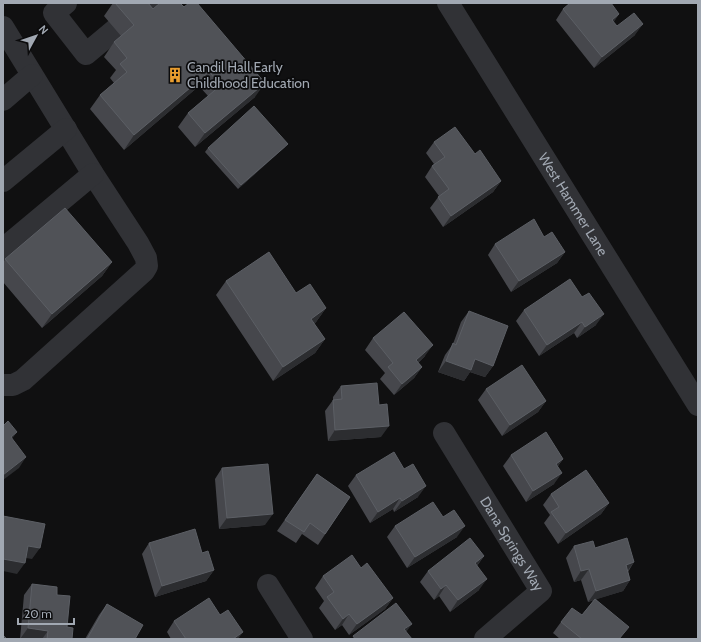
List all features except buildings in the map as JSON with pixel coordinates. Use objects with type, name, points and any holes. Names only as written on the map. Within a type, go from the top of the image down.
[{"type":"street","points":[[66,3],[54,13],[86,54],[147,3]]},
{"type":"street","name":"West Hammer Lane","points":[[448,3],[698,405]]},
{"type":"street","points":[[3,27],[93,174],[138,243],[146,258],[147,266],[144,271],[23,380],[13,385],[3,385]]},
{"type":"street","points":[[3,100],[32,75]]},
{"type":"street","points":[[3,181],[66,129]]},
{"type":"street","points":[[3,249],[93,174]]},
{"type":"street","name":"Dana Springs Way","points":[[444,433],[541,591],[485,639]]},
{"type":"street","points":[[268,585],[302,639]]},
{"type":"place","name":"Candil Hall Early Childhood Education","points":[[175,75]]}]
